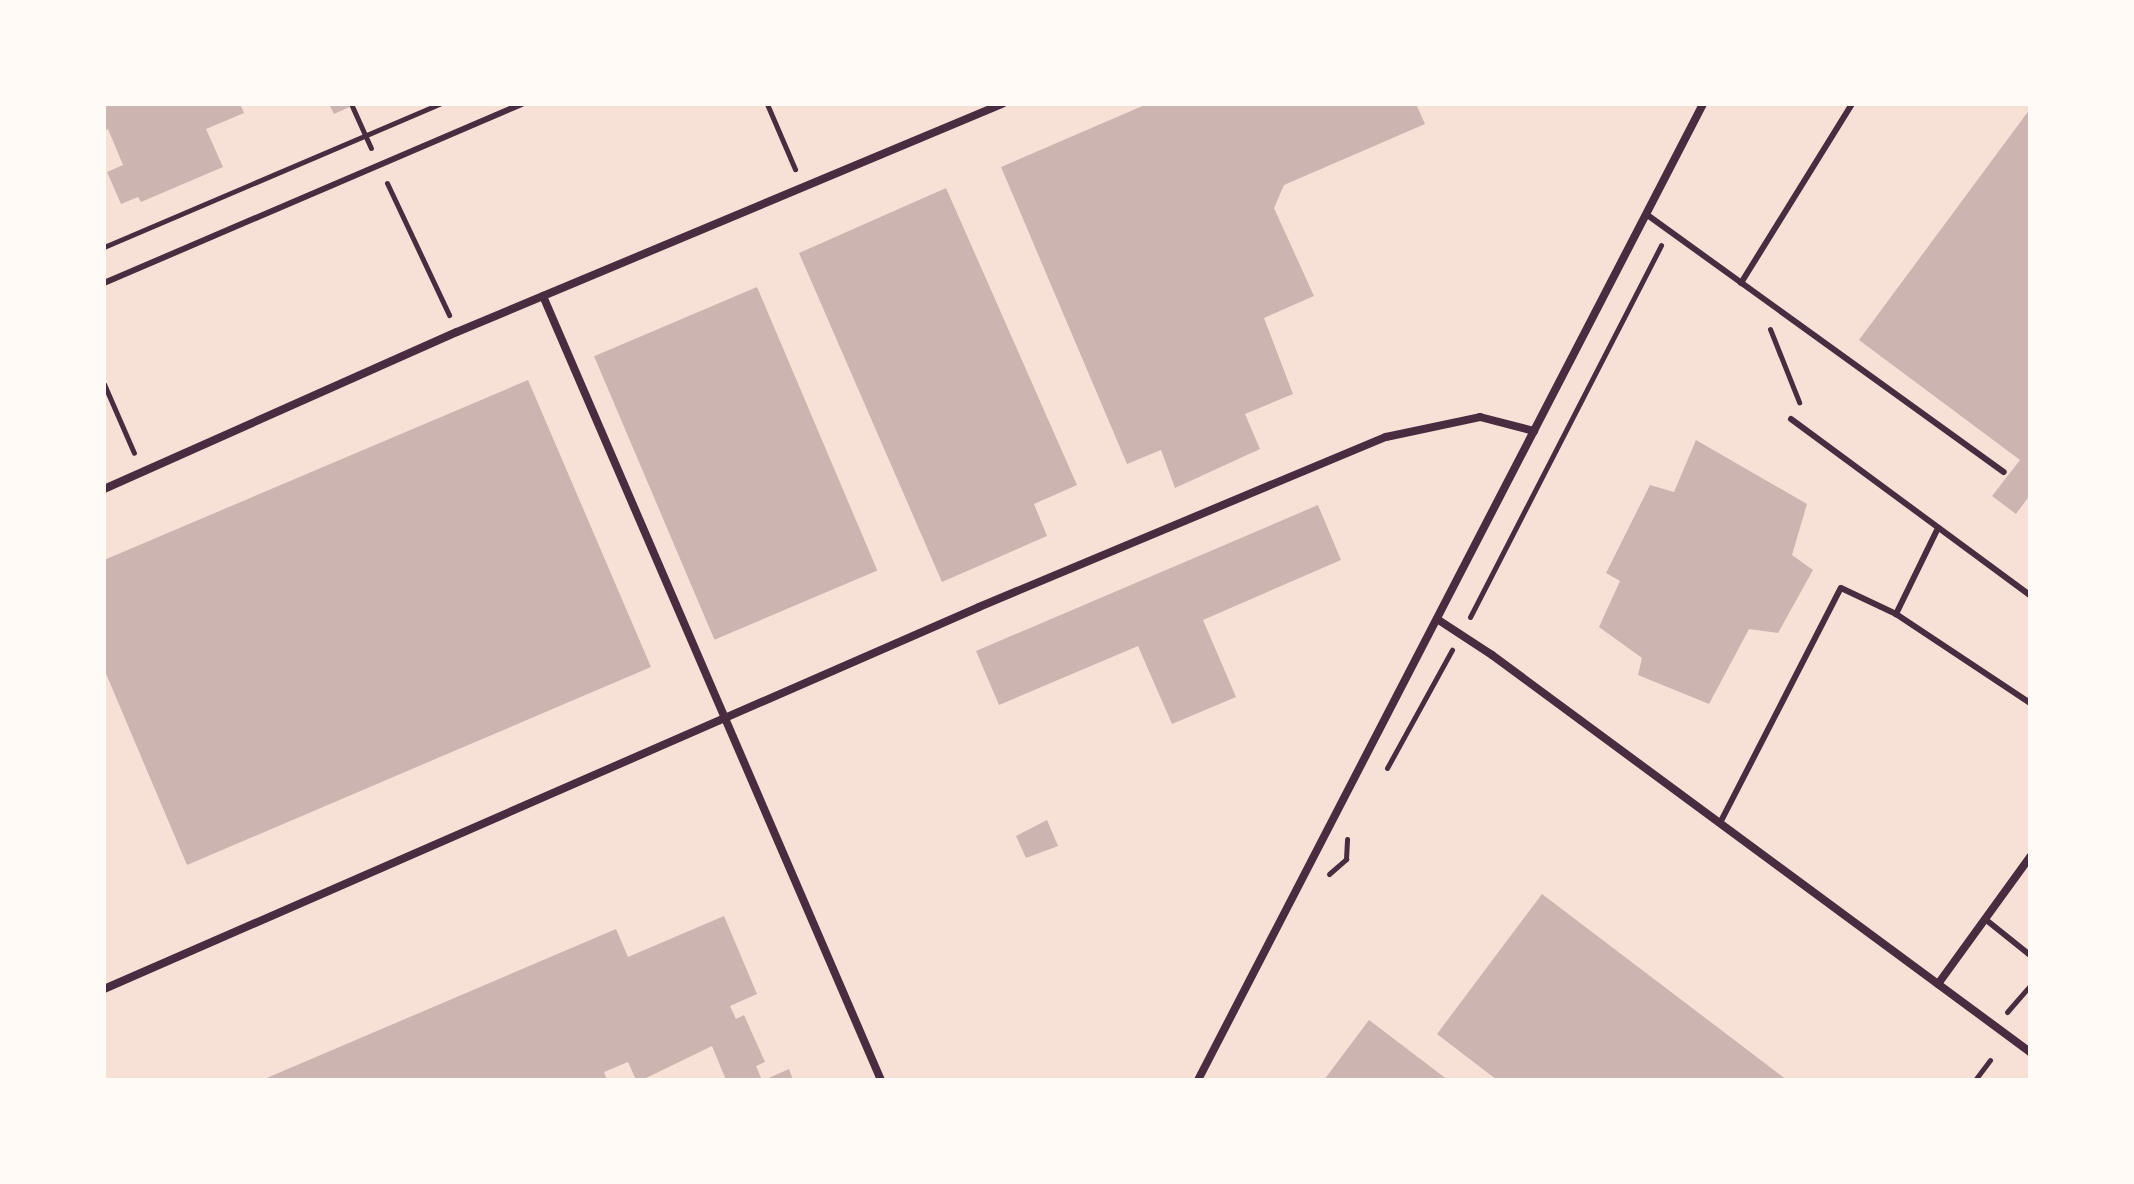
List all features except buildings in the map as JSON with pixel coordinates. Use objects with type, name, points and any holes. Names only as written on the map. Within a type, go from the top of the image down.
[{"type":"street","points":[[105,486],[457,332],[1002,104]]},
{"type":"street","points":[[1198,1080],[1703,104]]},
{"type":"street","points":[[543,296],[881,1080]]},
{"type":"street","points":[[104,989],[724,717],[1386,437],[1480,417],[1534,431]]},
{"type":"street","points":[[1437,619],[2030,1052]]},
{"type":"street","points":[[1938,984],[2030,857]]},
{"type":"lane","points":[[104,283],[521,104]]},
{"type":"lane","points":[[1741,283],[1852,104]]},
{"type":"lane","points":[[1646,214],[2004,472]]},
{"type":"lane","points":[[1791,419],[2030,595]]},
{"type":"lane","points":[[1896,614],[1938,528]]},
{"type":"lane","points":[[1720,823],[1841,588],[1896,614],[2030,703]]},
{"type":"lane","points":[[1985,919],[2030,955]]},
{"type":"path","points":[[104,247],[440,104]]},
{"type":"path","points":[[767,104],[803,189]]},
{"type":"path","points":[[352,106],[457,332]]},
{"type":"path","points":[[1385,771],[1461,634],[1669,230]]},
{"type":"path","points":[[1756,293],[1813,436]]},
{"type":"path","points":[[104,384],[142,472]]},
{"type":"path","points":[[1327,876],[1346,859],[1347,839],[1355,825]]},
{"type":"path","points":[[2005,1013],[2030,986]]},
{"type":"path","points":[[1975,1080],[1990,1060]]}]
